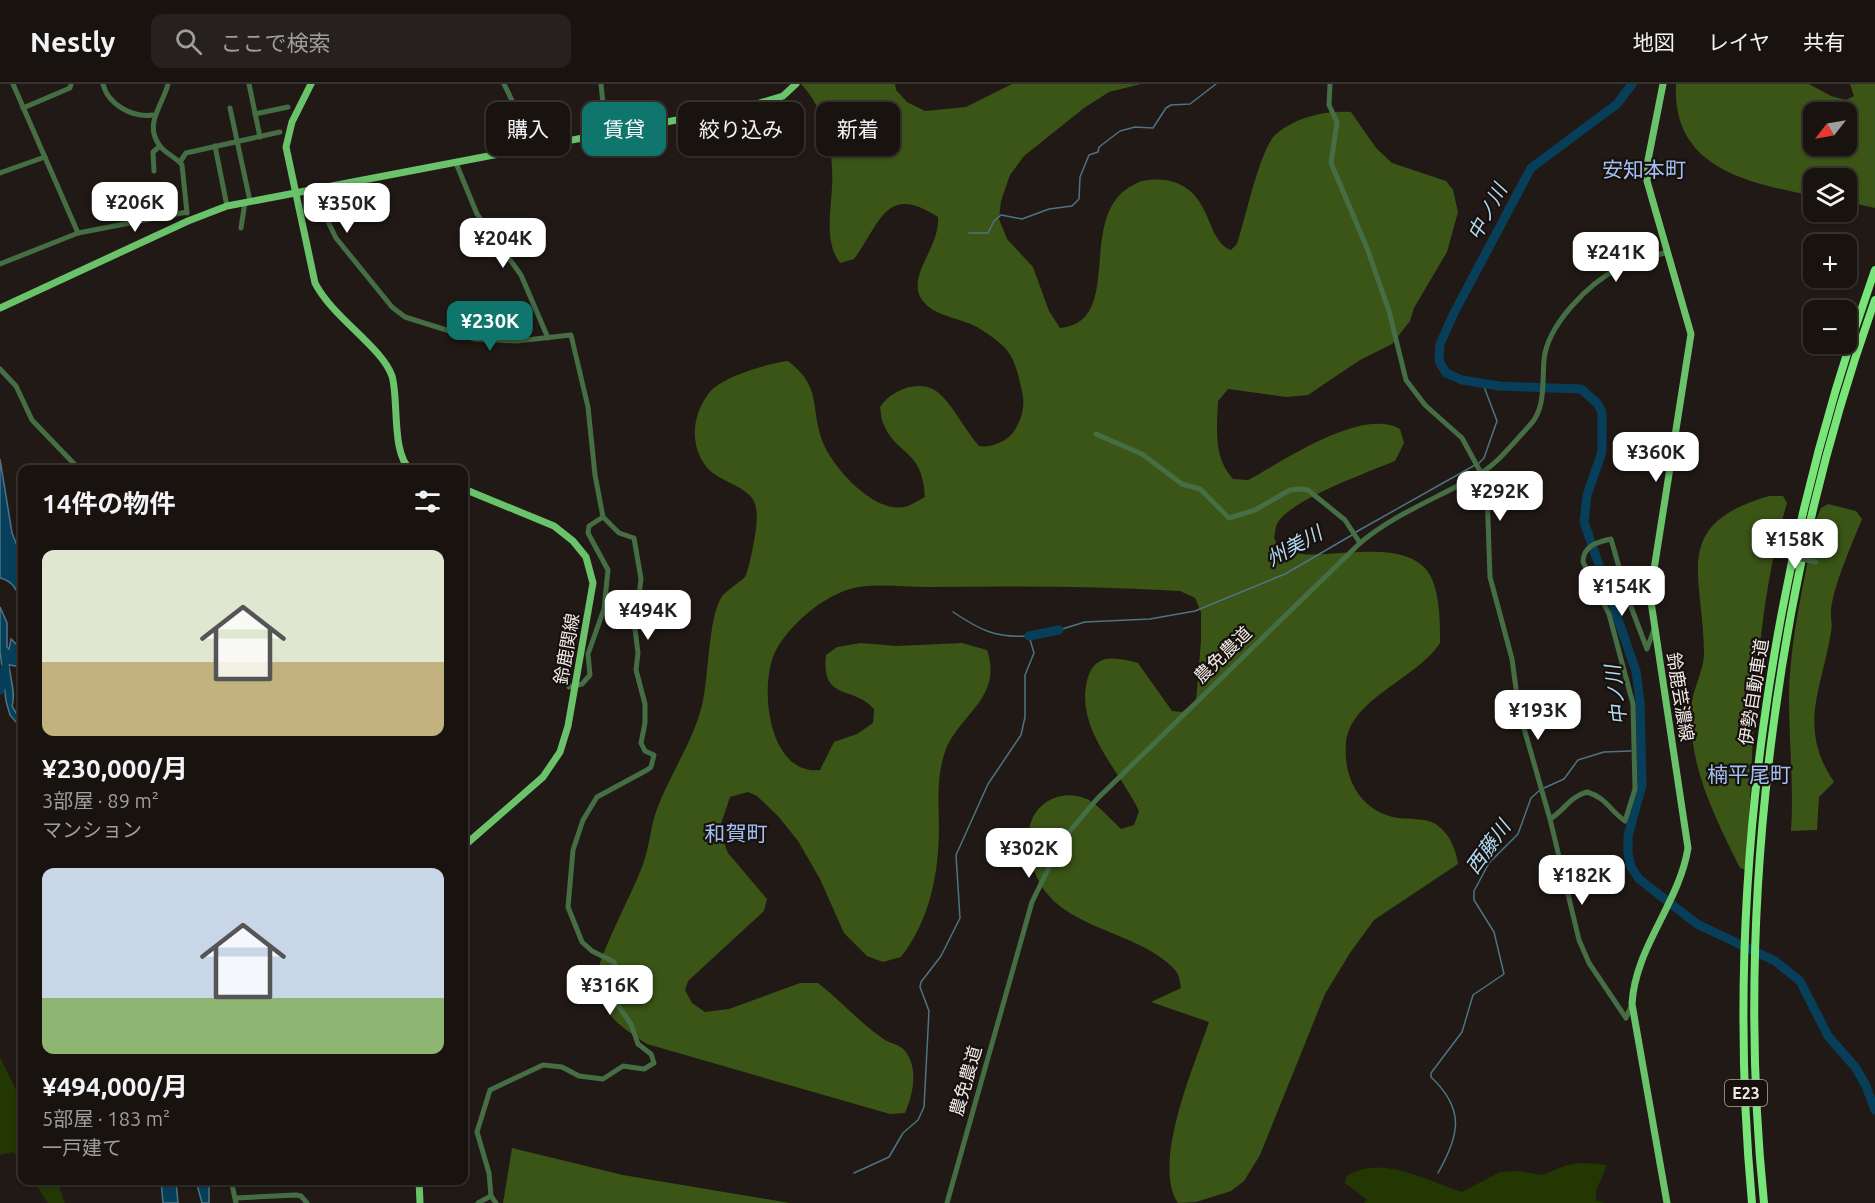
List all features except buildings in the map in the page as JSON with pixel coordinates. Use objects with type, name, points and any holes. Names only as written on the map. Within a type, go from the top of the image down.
[{"type":"highway","name":"伊勢自動車道","points":[[1752,1203],[1747,1123],[1745,983],[1748,890],[1766,707],[1797,538],[1826,421],[1875,270]]},
{"type":"highway","name":"伊勢自動車道","points":[[1764,1203],[1759,1131],[1756,983],[1759,891],[1772,746],[1795,602],[1826,464],[1875,300]]},
{"type":"main road","points":[[311,84],[292,122],[286,140],[287,162],[315,283],[324,301],[385,362],[392,376],[401,456],[407,465]]},
{"type":"main road","points":[[666,122],[774,100],[796,84]]},
{"type":"main road","name":"鈴鹿芸濃線","points":[[1663,84],[1648,160],[1647,181],[1691,334],[1650,596],[1688,848],[1685,869],[1639,964],[1633,982],[1632,1004],[1667,1203]]},
{"type":"main road","points":[[0,308],[188,221],[227,206],[295,195],[492,156]]},
{"type":"main road","name":"鈴鹿関線","points":[[468,491],[554,526],[573,541],[586,558],[593,583],[572,687],[568,726],[560,752],[543,777],[468,843]]},
{"type":"main road","points":[[419,1185],[420,1203]]},
{"type":"street","points":[[13,84],[78,233]]},
{"type":"street","points":[[23,108],[48,99],[70,88],[71,84]]},
{"type":"street","points":[[103,84],[105,91],[126,112],[153,115]]},
{"type":"street","points":[[168,84],[153,115],[160,146],[180,162],[183,169],[188,221]]},
{"type":"street","points":[[249,84],[260,137]]},
{"type":"street","points":[[504,84],[513,102]]},
{"type":"street","points":[[601,84],[603,102]]},
{"type":"street","points":[[1330,84],[1329,105],[1337,122],[1331,164],[1367,248],[1389,310],[1406,380],[1425,405],[1462,438],[1480,470],[1487,492],[1489,575],[1512,659],[1519,711],[1550,819],[1581,946],[1601,983],[1626,1018],[1632,1004]]},
{"type":"street","points":[[255,114],[288,107]]},
{"type":"street","points":[[230,108],[247,201],[241,228]]},
{"type":"street","points":[[180,162],[186,153],[280,132]]},
{"type":"street","points":[[154,171],[153,152],[160,146]]},
{"type":"street","points":[[215,146],[227,206]]},
{"type":"street","points":[[0,173],[45,157]]},
{"type":"street","points":[[456,163],[477,214],[521,275],[548,338]]},
{"type":"street","points":[[313,191],[336,238],[402,316],[475,339],[517,341],[571,335],[588,407],[591,450],[603,517],[619,533],[634,538],[636,544],[641,579],[635,629],[638,653],[636,670],[645,704],[645,723],[641,743],[645,751],[654,755],[651,767],[604,792],[592,802],[575,842],[567,903],[582,942],[597,954],[614,962],[622,982],[616,1000],[618,1007],[631,1024],[638,1044],[651,1054],[654,1063],[644,1070],[623,1066],[603,1079],[579,1076],[557,1066],[543,1065],[492,1088],[487,1093],[477,1132],[489,1173],[491,1196],[496,1203]]},
{"type":"street","points":[[0,264],[78,233],[187,212]]},
{"type":"street","name":"農免農道","points":[[947,1203],[1032,902],[1063,839],[1097,799],[1360,543],[1407,510],[1480,470],[1536,419],[1542,395],[1543,372],[1550,336],[1565,314],[1609,273],[1631,263],[1667,252]]},
{"type":"street","points":[[0,369],[16,386],[32,420],[75,465]]},
{"type":"street","points":[[1096,434],[1142,454],[1182,484],[1200,489],[1229,518],[1255,510],[1290,490],[1308,490],[1345,520],[1360,543]]},
{"type":"street","points":[[572,687],[590,675],[588,654],[607,594],[608,570],[588,533],[589,526],[603,517]]},
{"type":"street","points":[[1550,819],[1564,809],[1570,799],[1587,792],[1604,798],[1613,813],[1625,821],[1635,789],[1633,704],[1624,661],[1609,614],[1583,562],[1583,553],[1586,548],[1611,539],[1628,599],[1647,650],[1654,629]]},
{"type":"street","points":[[1779,554],[1816,562]]},
{"type":"street","points":[[232,1185],[236,1201],[296,1195],[301,1196],[307,1203]]},
{"type":"street","points":[[478,1203],[491,1196]]},
{"type":"green space","points":[[801,84],[895,84],[896,90],[907,102],[925,111],[966,107],[1012,84],[1141,84],[1109,92],[1084,108],[1024,156],[1010,175],[1001,201],[999,219],[1007,239],[1033,267],[1049,311],[1060,328],[1080,321],[1091,307],[1097,287],[1107,218],[1117,198],[1135,184],[1146,180],[1166,180],[1181,185],[1193,193],[1201,203],[1216,236],[1231,250],[1237,244],[1259,169],[1270,142],[1284,128],[1302,119],[1332,112],[1351,112],[1376,148],[1392,163],[1446,181],[1453,190],[1458,212],[1447,252],[1414,308],[1410,321],[1392,344],[1360,360],[1308,395],[1287,397],[1228,389],[1218,401],[1219,452],[1233,479],[1248,480],[1344,430],[1365,425],[1384,424],[1400,429],[1404,443],[1395,461],[1313,496],[1297,506],[1284,515],[1277,524],[1274,538],[1279,548],[1302,554],[1392,553],[1409,558],[1422,566],[1432,579],[1438,602],[1440,643],[1416,668],[1371,702],[1359,714],[1350,728],[1346,744],[1347,768],[1356,790],[1371,807],[1393,817],[1427,821],[1437,825],[1452,843],[1458,864],[1374,920],[1350,953],[1325,994],[1260,1155],[1244,1181],[1231,1191],[1196,1202],[1178,1203],[1171,1186],[1169,1164],[1178,1114],[1209,1022],[1151,1002],[1181,988],[1176,971],[1159,956],[1072,914],[1053,900],[1039,882],[1029,844],[1030,826],[1035,814],[1046,802],[1062,796],[1079,796],[1087,799],[1121,829],[1134,825],[1139,811],[1092,730],[1085,695],[1088,677],[1092,669],[1102,660],[1131,661],[1138,663],[1172,711],[1182,712],[1196,701],[1201,612],[1195,598],[1180,591],[1053,587],[885,586],[854,588],[834,595],[815,607],[797,623],[776,650],[768,684],[768,704],[778,744],[789,759],[802,768],[820,770],[834,742],[857,734],[873,723],[874,709],[857,697],[840,691],[828,680],[826,655],[837,647],[861,643],[896,646],[962,643],[987,650],[990,667],[989,682],[984,695],[950,741],[941,765],[937,866],[934,882],[919,929],[901,957],[883,962],[867,956],[844,933],[820,879],[798,841],[778,816],[757,796],[748,792],[730,797],[719,830],[728,853],[767,899],[764,911],[688,981],[685,990],[692,1003],[705,1012],[729,1009],[800,983],[818,983],[876,1034],[905,1051],[912,1065],[913,1082],[905,1113],[890,1114],[647,1044],[614,1020],[598,995],[597,973],[602,959],[641,871],[657,809],[698,719],[717,608],[723,595],[745,577],[753,546],[757,517],[752,498],[742,489],[710,470],[705,465],[697,447],[696,419],[709,393],[734,376],[788,361],[799,370],[811,388],[818,428],[834,462],[855,486],[879,503],[892,507],[904,507],[925,497],[920,470],[915,461],[889,435],[882,421],[880,407],[886,400],[909,387],[927,387],[935,390],[947,402],[979,446],[992,445],[1009,437],[1019,423],[1022,412],[1023,400],[1018,376],[1007,350],[977,327],[929,307],[919,294],[919,276],[935,238],[938,217],[907,204],[896,206],[887,211],[879,220],[854,259],[840,263],[835,254],[830,236],[832,156],[900,156],[900,102],[816,102],[816,104]]},
{"type":"green space","points":[[1676,84],[1809,84],[1831,96],[1846,100],[1854,96],[1850,84],[1875,84],[1875,208],[1857,204],[1857,168],[1803,168],[1803,194],[1739,177],[1700,153],[1686,135],[1678,112]]},
{"type":"green space","points":[[1769,496],[1783,496],[1787,503],[1775,549],[1761,640],[1753,731],[1746,870],[1740,868],[1713,811],[1694,752],[1691,709],[1704,658],[1698,576],[1699,555],[1705,537],[1717,522],[1738,508]]},
{"type":"green space","points":[[1828,504],[1856,511],[1862,519],[1833,600],[1832,629],[1815,708],[1814,725],[1817,743],[1823,762],[1834,782],[1819,797],[1817,830],[1791,831],[1789,697],[1792,652],[1816,520],[1821,508]]},
{"type":"green space","points":[[0,1057],[18,1094],[18,1158],[14,1152],[0,1155]]},
{"type":"green space","points":[[512,1148],[623,1175],[790,1203],[503,1203]]},
{"type":"green space","points":[[1582,1163],[1607,1165],[1596,1191],[1596,1200],[1604,1203],[1364,1203],[1367,1200],[1345,1183],[1346,1177],[1359,1170],[1388,1168],[1419,1176],[1462,1192],[1500,1172],[1518,1171],[1542,1175],[1567,1165]]},
{"type":"green space","points":[[36,1185],[58,1185],[65,1203],[48,1203]]},
{"type":"water","points":[[0,459],[12,533],[18,548],[18,595],[12,584],[0,578]]},
{"type":"water","points":[[0,607],[7,623],[7,647],[9,649],[11,639],[18,646],[18,669],[9,665],[13,691],[12,706],[18,716],[18,724],[10,715],[6,701],[0,651]]},
{"type":"water","points":[[161,1185],[176,1185],[178,1203],[163,1203]]},
{"type":"water","points":[[197,1185],[209,1185],[209,1203],[202,1203]]},
{"type":"waterway","points":[[969,233],[988,233],[994,221],[1001,215],[1022,219],[1049,209],[1072,206],[1079,199],[1080,177],[1089,155],[1098,152],[1099,147],[1120,131],[1135,127],[1153,128],[1166,108],[1171,105],[1190,104],[1216,84]]},
{"type":"waterway","name":"中ノ川","points":[[1632,84],[1617,104],[1531,168],[1454,313],[1440,344],[1439,361],[1446,373],[1462,380],[1499,386],[1581,389],[1597,403],[1602,412],[1602,452],[1587,495],[1584,522],[1636,671],[1640,702],[1642,785],[1628,836],[1631,867],[1639,879],[1697,924],[1775,961],[1800,981],[1828,1036],[1856,1068],[1875,1110]]},
{"type":"waterway","name":"州美川","points":[[1479,463],[1484,458],[1497,421],[1483,384]]},
{"type":"waterway","name":"州美川","points":[[1356,532],[1475,465]]},
{"type":"waterway","name":"州美川","points":[[1059,630],[1085,622],[1150,619],[1195,611],[1285,574],[1352,535]]},
{"type":"waterway","points":[[854,1173],[889,1157],[903,1133],[918,1120],[924,1107],[929,1011],[920,987],[921,982],[941,956],[960,918],[956,855],[988,784],[1021,735],[1025,717],[1025,675],[1034,653],[1029,636],[1007,636],[988,632],[953,612]]},
{"type":"waterway","name":"州美川","points":[[1029,636],[1059,630]]},
{"type":"waterway","points":[[0,690],[5,668]]},
{"type":"waterway","name":"西藤川","points":[[1544,788],[1564,779],[1578,760],[1604,752],[1631,751]]},
{"type":"waterway","name":"西藤川","points":[[1438,1173],[1451,1147],[1456,1124],[1450,1101],[1431,1077],[1431,1073],[1462,1032],[1473,995],[1504,974],[1494,932],[1474,900],[1474,891],[1489,863],[1518,834],[1531,798],[1540,790]]},
{"type":"district","name":"安知本町","points":[[1644,170]]},
{"type":"district","name":"楠平尾町","points":[[1749,775]]},
{"type":"district","name":"和賀町","points":[[736,834]]}]
